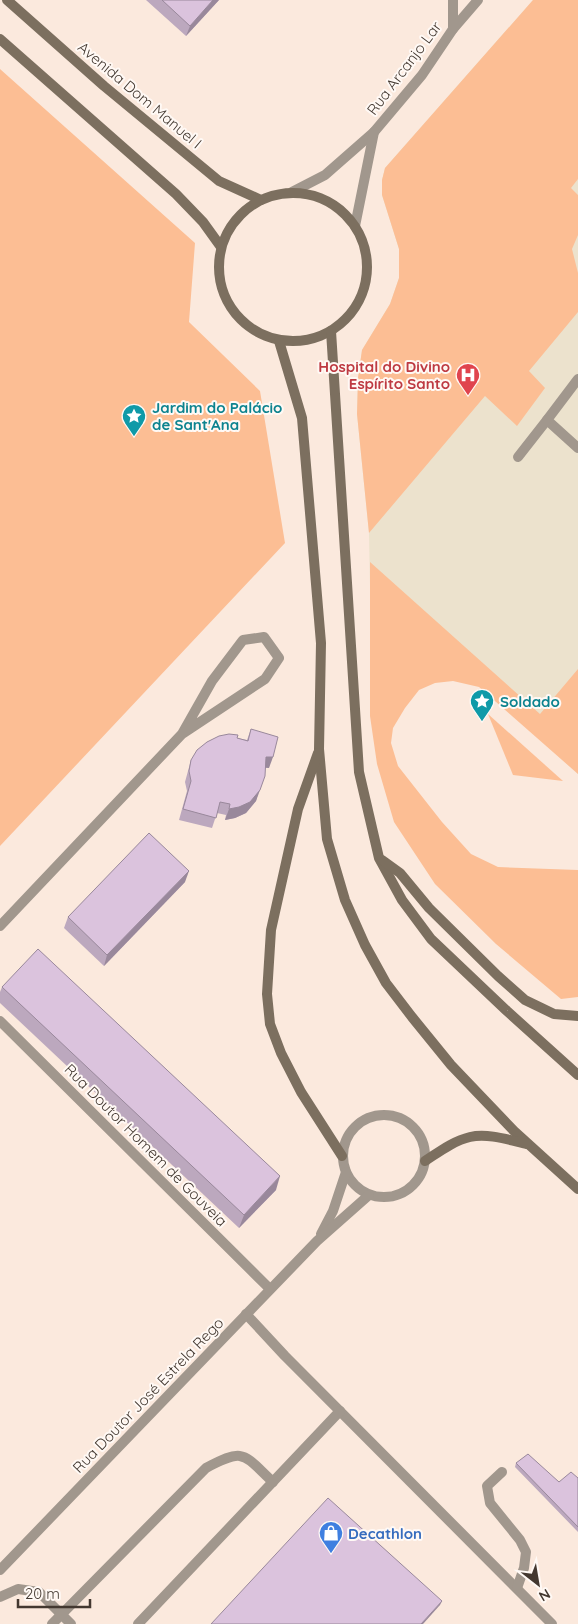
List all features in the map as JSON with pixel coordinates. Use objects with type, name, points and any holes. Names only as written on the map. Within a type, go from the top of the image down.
[{"type":"main road","name":"Avenida Dom Manuel I","points":[[7,0],[104,86],[219,181],[261,200]]},
{"type":"main road","points":[[0,38],[176,194],[203,222],[221,247]]},
{"type":"main road","points":[[292,192],[316,196],[338,208],[356,226],[365,248],[368,272],[362,295],[349,316],[331,331],[315,339],[297,342],[279,341],[256,332],[237,317],[224,296],[218,272],[221,247],[229,228],[243,211],[261,200],[276,194],[292,192]]},
{"type":"main road","points":[[331,331],[359,772],[379,858],[402,900],[431,939],[506,1011],[578,1076]]},
{"type":"main road","points":[[279,341],[302,418],[321,643],[319,749],[327,840],[345,900],[366,946],[386,983],[451,1065],[514,1131],[578,1189]]},
{"type":"main road","points":[[319,749],[298,809],[271,930],[267,994],[270,1024],[281,1053],[302,1092],[342,1156]]},
{"type":"main road","points":[[379,858],[400,873],[429,908],[525,1000],[554,1014],[578,1016]]},
{"type":"main road","points":[[425,1161],[449,1146],[470,1137],[491,1136],[530,1144]]},
{"type":"street","points":[[452,0],[453,29]]},
{"type":"street","name":"Rua Arcanjo Lar","points":[[292,192],[325,175],[374,132],[422,74],[453,29],[478,0]]},
{"type":"street","points":[[356,226],[374,132]]},
{"type":"street","points":[[518,457],[578,379]]},
{"type":"street","points":[[548,420],[578,448]]},
{"type":"street","points":[[0,926],[182,734],[265,679],[279,658],[264,638],[243,640],[212,681],[182,734]]},
{"type":"street","name":"Rua Doutor Homem de Gouveia","points":[[0,1022],[270,1289]]},
{"type":"street","points":[[386,1115],[403,1119],[417,1130],[424,1146],[425,1161],[421,1176],[412,1188],[399,1195],[383,1198],[369,1195],[355,1186],[346,1172],[342,1156],[346,1140],[355,1127],[369,1118],[386,1115]]},
{"type":"street","name":"Rua Doutor José Estrela Rego","points":[[317,1241],[333,1210],[346,1172]]},
{"type":"street","name":"Rua Doutor José Estrela Rego","points":[[0,1570],[317,1241],[369,1195]]},
{"type":"street","points":[[246,1314],[552,1624]]},
{"type":"street","points":[[138,1624],[340,1411]]},
{"type":"street","points":[[52,1624],[206,1468],[226,1457],[238,1455],[247,1457],[273,1482]]},
{"type":"street","points":[[502,1472],[486,1486],[490,1503],[520,1540],[526,1552],[524,1568],[516,1588]]},
{"type":"street","points":[[0,1597],[18,1589],[38,1592],[71,1624]]},
{"type":"shaded area","name":"Hospital do Divino Espírito Santo","points":[[533,0],[578,0],[578,774],[370,586],[369,533],[357,414],[358,378],[362,350],[390,304],[399,278],[399,249],[382,195],[382,180],[385,168]]},
{"type":"shaded area","points":[[533,0],[578,0],[578,179],[571,188],[578,195],[578,235],[572,249],[578,273],[578,312],[529,371],[545,388],[517,426],[485,396],[369,533],[357,414],[358,378],[362,350],[390,304],[399,278],[399,249],[382,195],[382,180],[385,168]]},
{"type":"shaded area","name":"Jardim do Palácio de Sant'Ana","points":[[0,69],[195,243],[189,322],[260,391],[285,543],[0,846]]},
{"type":"shaded area","points":[[370,562],[540,714],[578,669],[578,774],[479,687],[453,681],[435,683],[419,690],[393,728],[391,743],[398,766],[442,822],[471,854],[498,867],[578,870],[578,997],[561,999],[496,944],[435,884],[394,822],[377,764],[370,716]]},
{"type":"shaded area","points":[[488,714],[563,781],[513,775]]},
{"type":"building","points":[[162,0],[213,0],[190,26]]},
{"type":"building","points":[[251,729],[278,737],[273,757],[266,757],[265,776],[260,790],[250,802],[229,809],[230,804],[220,802],[216,818],[183,809],[191,781],[189,771],[191,760],[197,750],[219,736],[229,734],[238,735],[237,738],[248,741]]},
{"type":"building","points":[[149,833],[189,871],[107,955],[68,917]]},
{"type":"building","points":[[38,949],[280,1176],[244,1215],[2,987]]},
{"type":"building","points":[[528,1454],[559,1482],[571,1472],[578,1478],[578,1527],[516,1463]]},
{"type":"building","name":"Decathlon","points":[[328,1498],[442,1601],[421,1624],[211,1624]]},
{"type":"place","name":"Hospital do Divino Espírito Santo","points":[[468,396]]},
{"type":"place","name":"Jardim do Palácio de Sant'Ana","points":[[134,437]]},
{"type":"place","name":"Soldado","points":[[482,722]]},
{"type":"place","name":"Decathlon","points":[[331,1554]]}]
